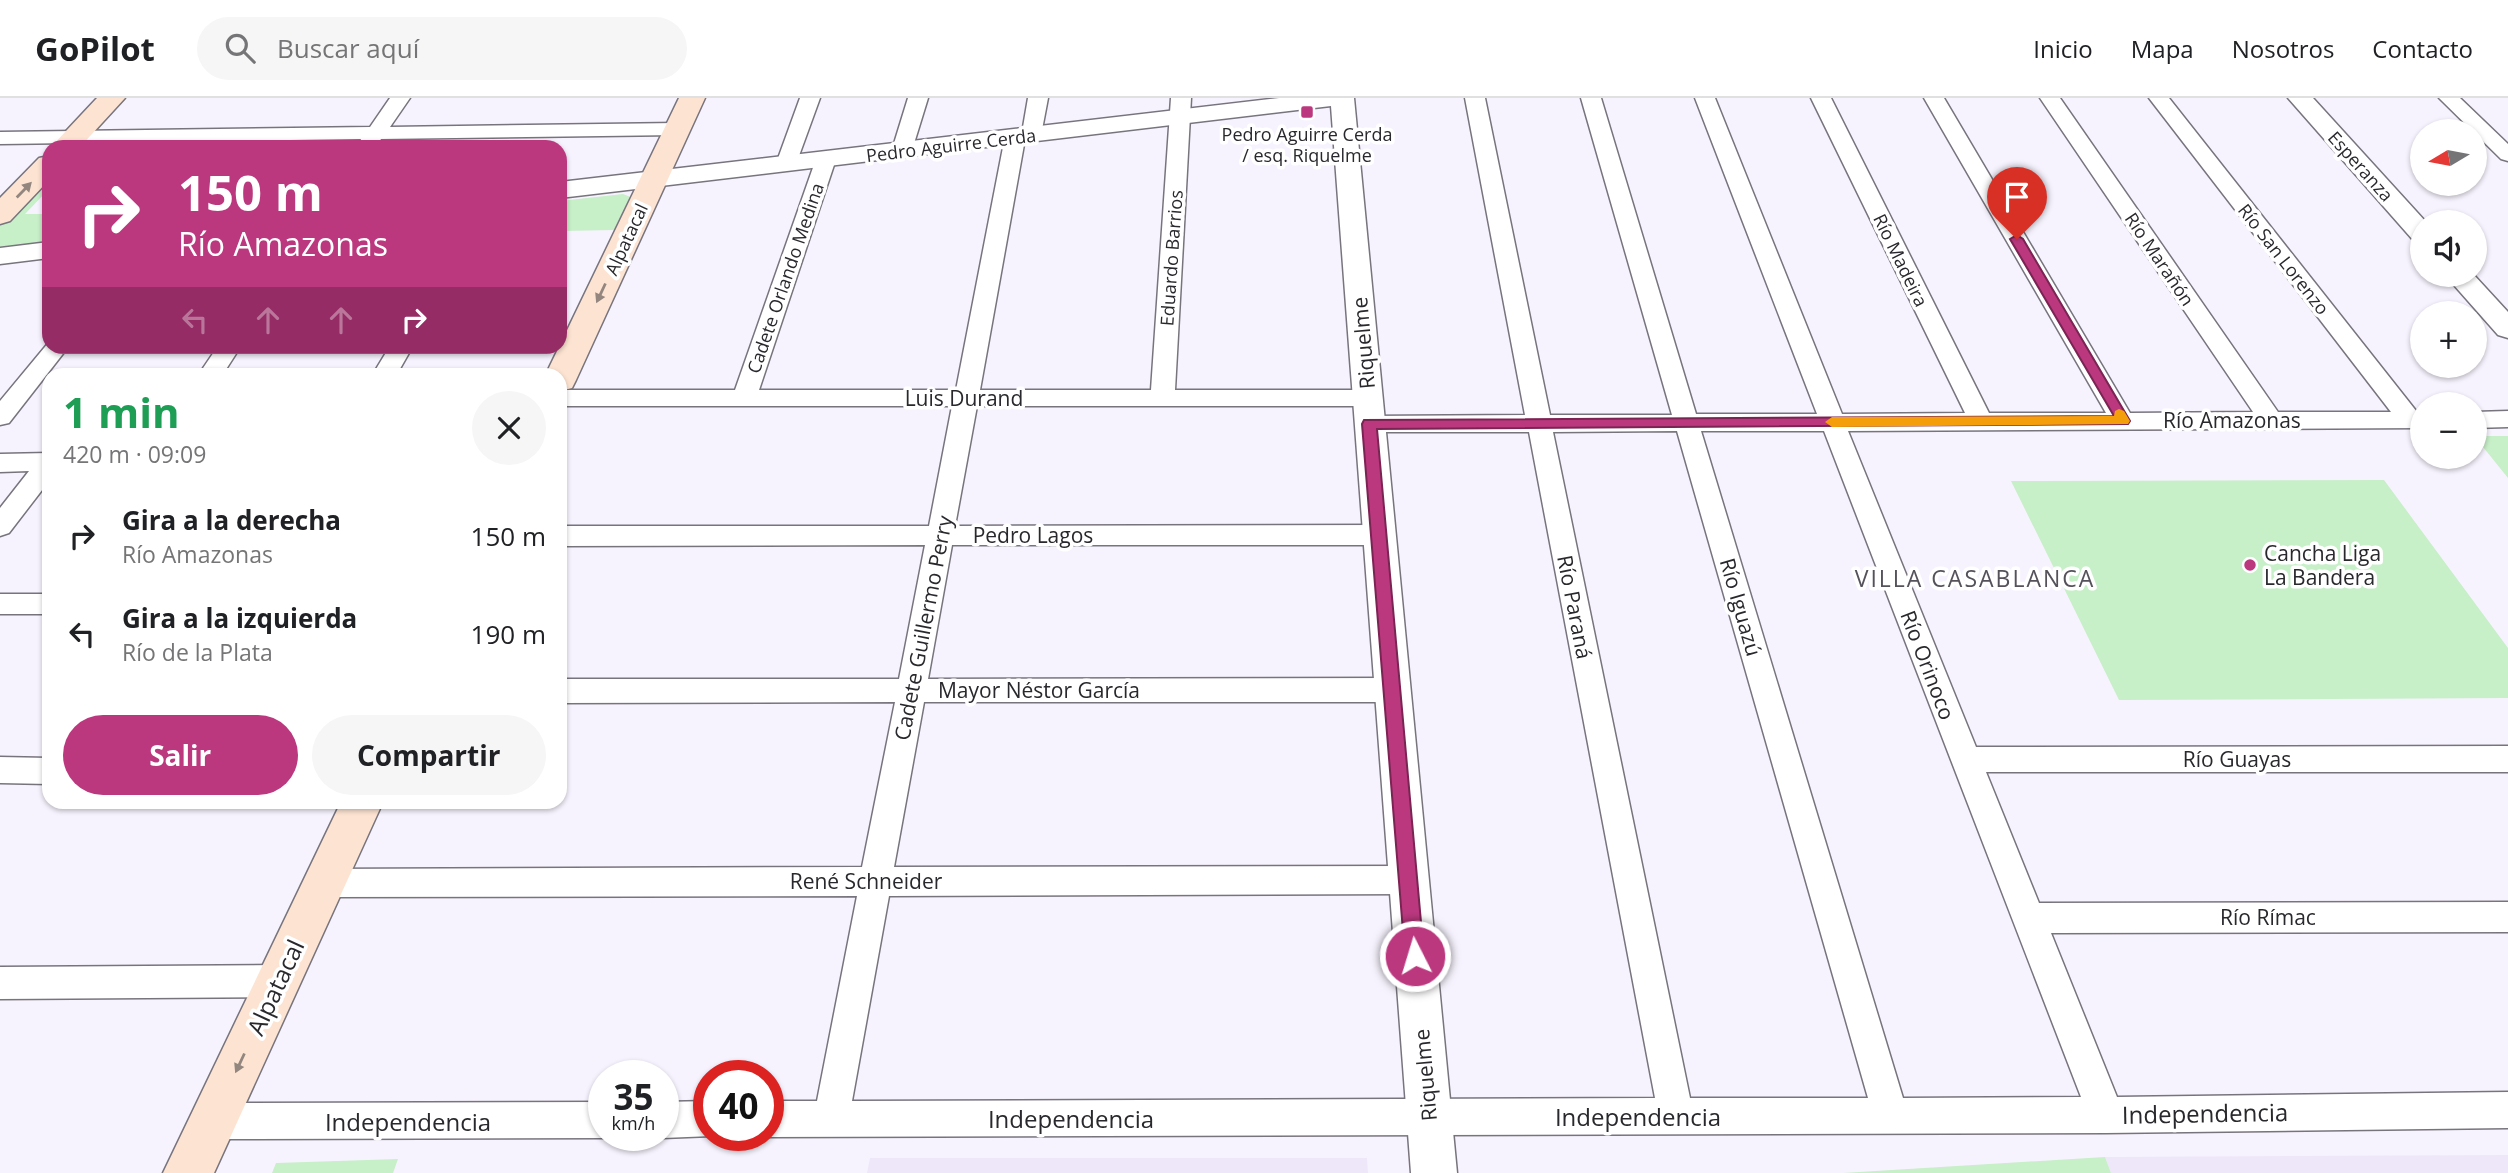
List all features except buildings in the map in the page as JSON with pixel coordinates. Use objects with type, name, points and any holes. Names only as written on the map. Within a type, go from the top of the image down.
[{"type":"main road","points":[[72,140],[112,98]]},
{"type":"main road","name":"Alpatacal","points":[[566,368],[692,98]]},
{"type":"main road","points":[[0,215],[42,171]]},
{"type":"main road","name":"Alpatacal","points":[[188,1173],[359,809]]},
{"type":"street","points":[[370,140],[400,98]]},
{"type":"street","points":[[786,164],[810,98]]},
{"type":"street","points":[[902,150],[918,98]]},
{"type":"street","name":"Cadete Guillermo Perry","points":[[831,1119],[966,398],[1023,136],[1038,98]]},
{"type":"street","name":"Pedro Aguirre Cerda","points":[[567,189],[1023,136],[1180,108],[1341,98]]},
{"type":"street","name":"Riquelme","points":[[1341,98],[1434,1173]]},
{"type":"street","name":"Río Paraná","points":[[1475,98],[1676,1116]]},
{"type":"street","name":"Río Iguazú","points":[[1591,98],[1891,1115]]},
{"type":"street","name":"Río Orinoco","points":[[1705,98],[2106,1115]]},
{"type":"street","name":"Río Madeira","points":[[1821,98],[1981,421]]},
{"type":"street","points":[[1934,98],[2123,421]]},
{"type":"street","name":"Río Marañón","points":[[2050,98],[2271,420]]},
{"type":"street","name":"Río San Lorenzo","points":[[2159,98],[2410,412]]},
{"type":"street","name":"Esperanza","points":[[2300,98],[2410,221]]},
{"type":"street","points":[[2449,98],[2470,119]]},
{"type":"street","name":"Eduardo Barrios","points":[[1162,398],[1180,108]]},
{"type":"street","points":[[2487,126],[2508,125]]},
{"type":"street","points":[[370,140],[677,129]]},
{"type":"street","points":[[2487,135],[2508,155]]},
{"type":"street","points":[[0,138],[42,140]]},
{"type":"street","name":"Cadete Orlando Medina","points":[[744,398],[826,159]]},
{"type":"street","points":[[0,256],[42,251]]},
{"type":"street","points":[[2470,287],[2508,329]]},
{"type":"street","points":[[0,417],[51,354]]},
{"type":"street","name":"Luis Durand","points":[[567,398],[1162,398],[1368,411]]},
{"type":"street","name":"Río Amazonas","points":[[1368,411],[1539,423],[2410,420]]},
{"type":"street","points":[[2487,419],[2508,419]]},
{"type":"street","points":[[0,463],[42,463]]},
{"type":"street","points":[[0,526],[42,472]]},
{"type":"street","name":"Pedro Lagos","points":[[567,536],[1379,536]]},
{"type":"street","points":[[0,604],[42,604]]},
{"type":"street","name":"Mayor Néstor García","points":[[567,691],[1392,690]]},
{"type":"street","name":"Río Guayas","points":[[1966,760],[2508,759]]},
{"type":"street","points":[[0,771],[42,771]]},
{"type":"street","name":"René Schneider","points":[[324,883],[1408,880]]},
{"type":"street","name":"Río Rímac","points":[[2028,918],[2508,917]]},
{"type":"street","points":[[5,991],[278,981]]},
{"type":"street","name":"Independencia","points":[[784,1119],[2106,1115],[2508,1110]]},
{"type":"street","name":"Independencia","points":[[212,1121],[588,1120]]},
{"type":"shaded area","points":[[2508,1155],[2508,1173],[2111,1173],[2105,1157]]},
{"type":"shaded area","points":[[870,1158],[1367,1158],[1368,1173],[867,1173]]},
{"type":"green space","points":[[42,182],[42,196],[25,214],[42,214],[42,245],[0,250],[0,225]]},
{"type":"green space","points":[[623,194],[633,198],[615,230],[567,231],[567,200]]},
{"type":"green space","points":[[2487,436],[2508,436],[2508,478],[2487,452]]},
{"type":"green space","name":"Cancha Liga La Bandera","points":[[2384,480],[2508,648],[2508,698],[2119,700],[2011,481]]},
{"type":"green space","points":[[2105,1157],[2111,1173],[1843,1173]]},
{"type":"green space","points":[[398,1159],[393,1173],[272,1173],[276,1163]]},
{"type":"slow traffic","points":[[1832,422],[2123,421],[2119,414]]},
{"type":"place","name":"Pedro Aguirre Cerda / esq. Riquelme","points":[[1307,112]]},
{"type":"place","name":"Cancha Liga La Bandera","points":[[2250,565]]},
{"type":"district","name":"VILLA CASABLANCA","points":[[1975,578]]},
{"type":"route","points":[[1415,956],[1369,424],[2123,421],[2017,239]]}]
